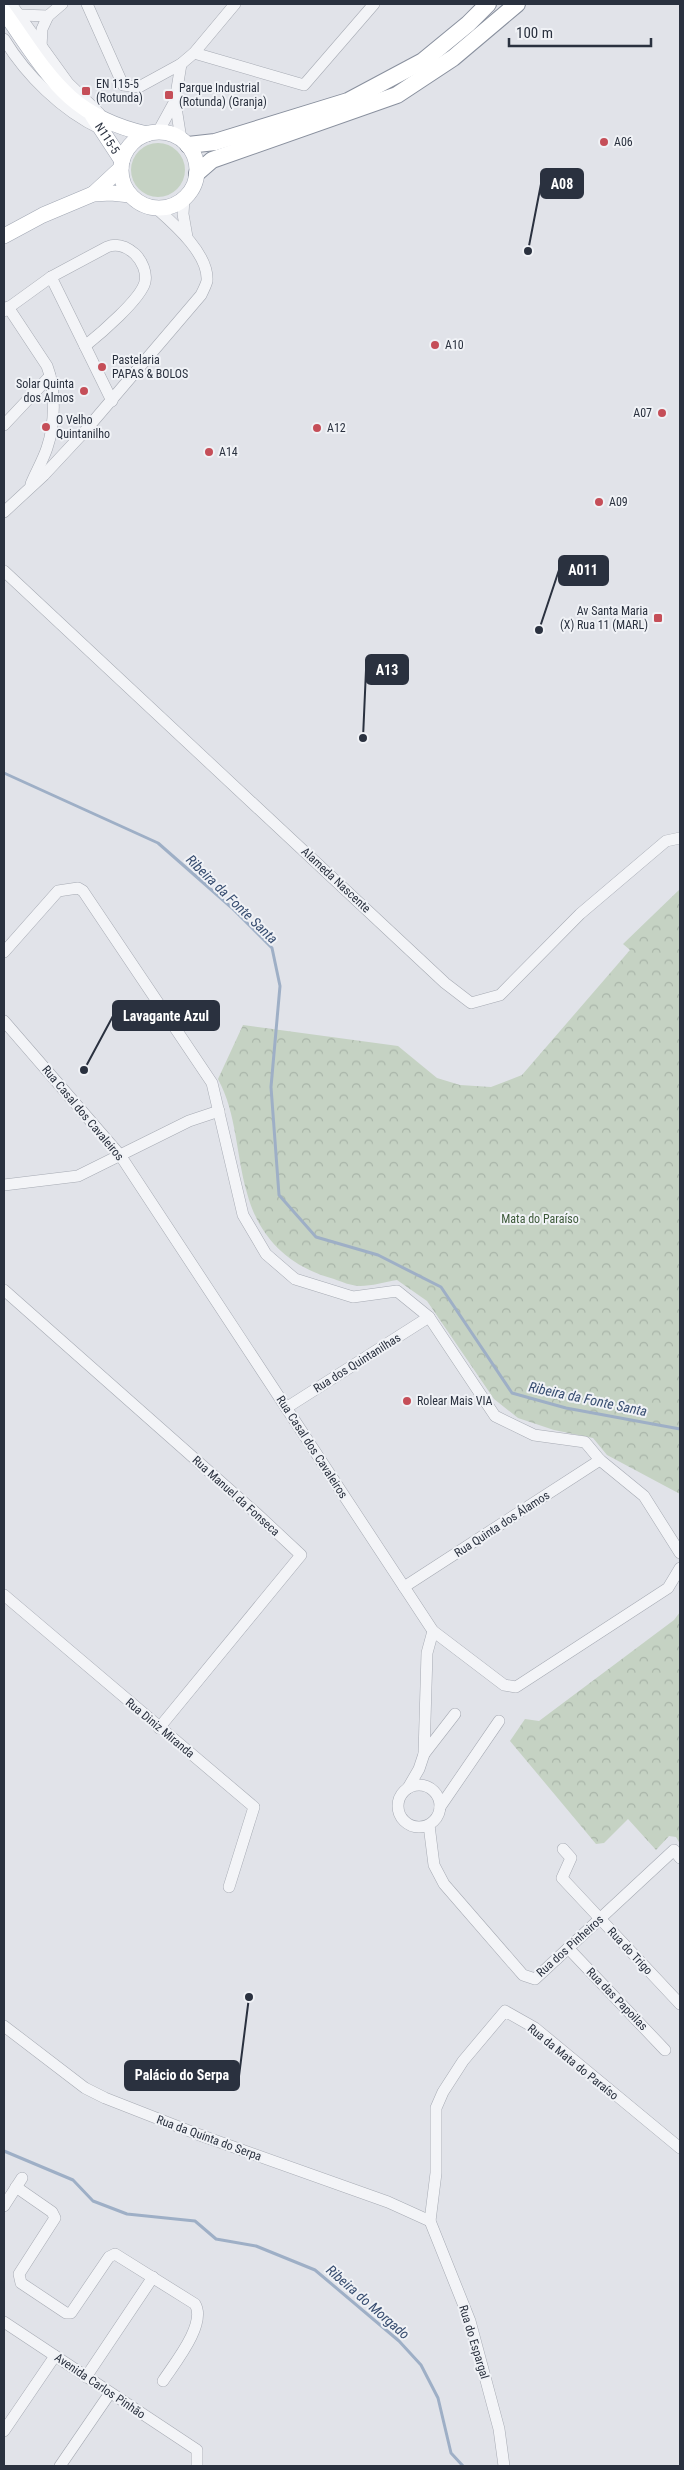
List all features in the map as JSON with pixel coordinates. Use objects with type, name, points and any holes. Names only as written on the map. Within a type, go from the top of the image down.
[{"type":"highway","points":[[185,142],[215,142],[348,101],[423,60],[468,24],[488,4]]},
{"type":"highway","points":[[197,173],[212,160],[353,112],[400,86],[452,52],[513,5]]},
{"type":"main road","points":[[4,12],[52,80],[68,97],[100,122],[126,129],[170,134],[185,142],[197,163],[197,173],[190,192],[184,199],[166,208],[156,208],[138,202],[130,195],[121,178],[121,165],[127,150],[136,140],[152,133]]},
{"type":"main road","name":"N115-5","points":[[100,122],[121,165]]},
{"type":"main road","points":[[93,194],[121,165]]},
{"type":"main road","points":[[4,236],[93,194],[130,195]]},
{"type":"street","points":[[11,4],[41,48],[100,122]]},
{"type":"street","points":[[41,48],[42,29],[48,16],[62,4]]},
{"type":"street","points":[[87,4],[123,85],[139,87],[181,64],[194,53],[230,5]]},
{"type":"street","points":[[194,53],[304,85],[374,4]]},
{"type":"street","points":[[20,15],[48,16]]},
{"type":"street","points":[[4,39],[24,68],[78,118],[100,122]]},
{"type":"street","points":[[181,64],[175,101],[185,142]]},
{"type":"street","points":[[152,133],[175,101]]},
{"type":"street","points":[[184,199],[183,214],[187,238]]},
{"type":"street","points":[[4,512],[28,491],[112,401],[201,295],[207,281],[202,261],[187,238],[156,208]]},
{"type":"street","points":[[28,491],[47,447],[53,413],[50,376],[47,366],[6,309],[50,277],[107,247],[115,245],[131,251],[144,269],[146,279],[143,288],[108,328],[85,346]]},
{"type":"street","points":[[50,277],[112,401]]},
{"type":"street","points":[[4,425],[50,376]]},
{"type":"street","name":"Alameda Nascente","points":[[4,570],[444,983],[471,1003],[500,995],[580,914],[666,841],[680,838]]},
{"type":"street","points":[[4,952],[58,891],[78,888],[85,892],[204,1069],[213,1086],[243,1215],[266,1254],[295,1279],[353,1297],[397,1292],[429,1317],[495,1416],[534,1435],[585,1442],[600,1460],[644,1496],[677,1548]]},
{"type":"street","name":"Rua Casal dos Cavaleiros","points":[[4,1021],[120,1155],[433,1631],[504,1685],[516,1687],[668,1588],[680,1568]]},
{"type":"street","points":[[4,1185],[78,1176],[189,1121],[219,1111]]},
{"type":"street","name":"Rua Manuel da Fonseca","points":[[4,1290],[256,1513],[301,1556],[159,1728]]},
{"type":"street","name":"Rua dos Quintanilhas","points":[[286,1408],[429,1317]]},
{"type":"street","name":"Rua Quinta dos Álamos","points":[[404,1588],[600,1460]]},
{"type":"street","name":"Rua Diniz Miranda","points":[[4,1595],[254,1807],[229,1887]]},
{"type":"street","points":[[408,1788],[420,1785],[432,1789],[439,1800],[439,1814],[429,1825],[414,1828],[402,1820],[397,1806],[398,1799],[408,1788],[420,1768],[424,1754],[427,1653],[433,1631]]},
{"type":"street","points":[[424,1754],[455,1714]]},
{"type":"street","points":[[440,1807],[499,1721]]},
{"type":"street","name":"Rua dos Pinheiros","points":[[429,1825],[434,1865],[444,1884],[523,1975],[535,1979],[674,1850],[680,1858]]},
{"type":"street","name":"Rua do Trigo","points":[[563,1849],[571,1858],[562,1878],[680,2004]]},
{"type":"street","name":"Rua das Papoilas","points":[[568,1948],[665,2050]]},
{"type":"street","name":"Rua da Mata do Paraíso","points":[[430,2221],[436,2173],[436,2108],[443,2092],[463,2061],[505,2012],[535,2028],[680,2148]]},
{"type":"street","name":"Rua da Quinta do Serpa","points":[[4,2026],[85,2088],[105,2098],[197,2134],[388,2202],[430,2221]]},
{"type":"street","points":[[4,2206],[19,2183],[52,2212],[55,2218],[19,2274],[18,2279],[21,2283],[68,2313],[75,2310],[113,2254],[117,2254],[195,2304],[198,2312],[192,2336],[163,2381]]},
{"type":"street","name":"Rua do Espargal","points":[[430,2221],[470,2321],[498,2430],[504,2466]]},
{"type":"street","points":[[86,2377],[153,2277]]},
{"type":"street","name":"Avenida Carlos Pinhão","points":[[4,2322],[197,2450],[197,2466]]},
{"type":"street","points":[[4,2431],[55,2356]]},
{"type":"street","points":[[60,2466],[110,2393]]},
{"type":"green space","points":[[153,143],[163,143],[173,147],[181,155],[185,170],[181,185],[173,193],[163,197],[153,197],[143,193],[135,185],[131,175],[131,165],[135,155],[143,147]]},
{"type":"green space","name":"Mata do Paraíso","points":[[680,889],[680,1494],[607,1455],[593,1438],[554,1430],[518,1418],[494,1399],[427,1301],[397,1280],[365,1286],[350,1285],[303,1267],[278,1248],[259,1224],[252,1209],[243,1179],[233,1120],[218,1079],[243,1025],[398,1046],[437,1078],[460,1085],[491,1087],[522,1075],[630,950],[623,944]]},
{"type":"green space","points":[[680,1612],[680,1844],[676,1837],[669,1836],[656,1850],[628,1819],[604,1843],[596,1844],[510,1741],[525,1719],[539,1721],[674,1620]]},
{"type":"waterway","name":"Ribeira da Fonte Santa","points":[[4,773],[158,843],[232,908],[272,948],[280,986],[271,1087],[279,1195],[316,1237],[378,1255],[441,1287],[512,1393],[566,1408],[680,1429]]},
{"type":"waterway","name":"Ribeira do Morgado","points":[[4,2151],[73,2180],[93,2201],[127,2214],[195,2221],[216,2239],[256,2246],[315,2270],[399,2341],[421,2365],[438,2398],[451,2453],[463,2466]]},
{"type":"place","name":"EN 115-5 (Rotunda)","points":[[86,91]]},
{"type":"place","name":"Parque Industrial (Rotunda) (Granja)","points":[[169,95]]},
{"type":"place","name":"A06","points":[[604,142]]},
{"type":"place","name":"A08","points":[[528,251]]},
{"type":"place","name":"A10","points":[[435,345]]},
{"type":"place","name":"Pastelaria PAPAS & BOLOS","points":[[102,367]]},
{"type":"place","name":"Solar Quinta dos Almos","points":[[84,391]]},
{"type":"place","name":"A07","points":[[662,413]]},
{"type":"place","name":"O Velho Quintanilho","points":[[46,427]]},
{"type":"place","name":"A12","points":[[317,428]]},
{"type":"place","name":"A14","points":[[209,452]]},
{"type":"place","name":"A09","points":[[599,502]]},
{"type":"place","name":"Av Santa Maria (X) Rua 11 (MARL)","points":[[658,618]]},
{"type":"place","name":"A011","points":[[539,630]]},
{"type":"place","name":"A13","points":[[363,738]]},
{"type":"place","name":"Lavagante Azul","points":[[84,1070]]},
{"type":"place","name":"Rolear Mais VIA","points":[[407,1401]]},
{"type":"place","name":"Palácio do Serpa","points":[[249,1997]]}]
